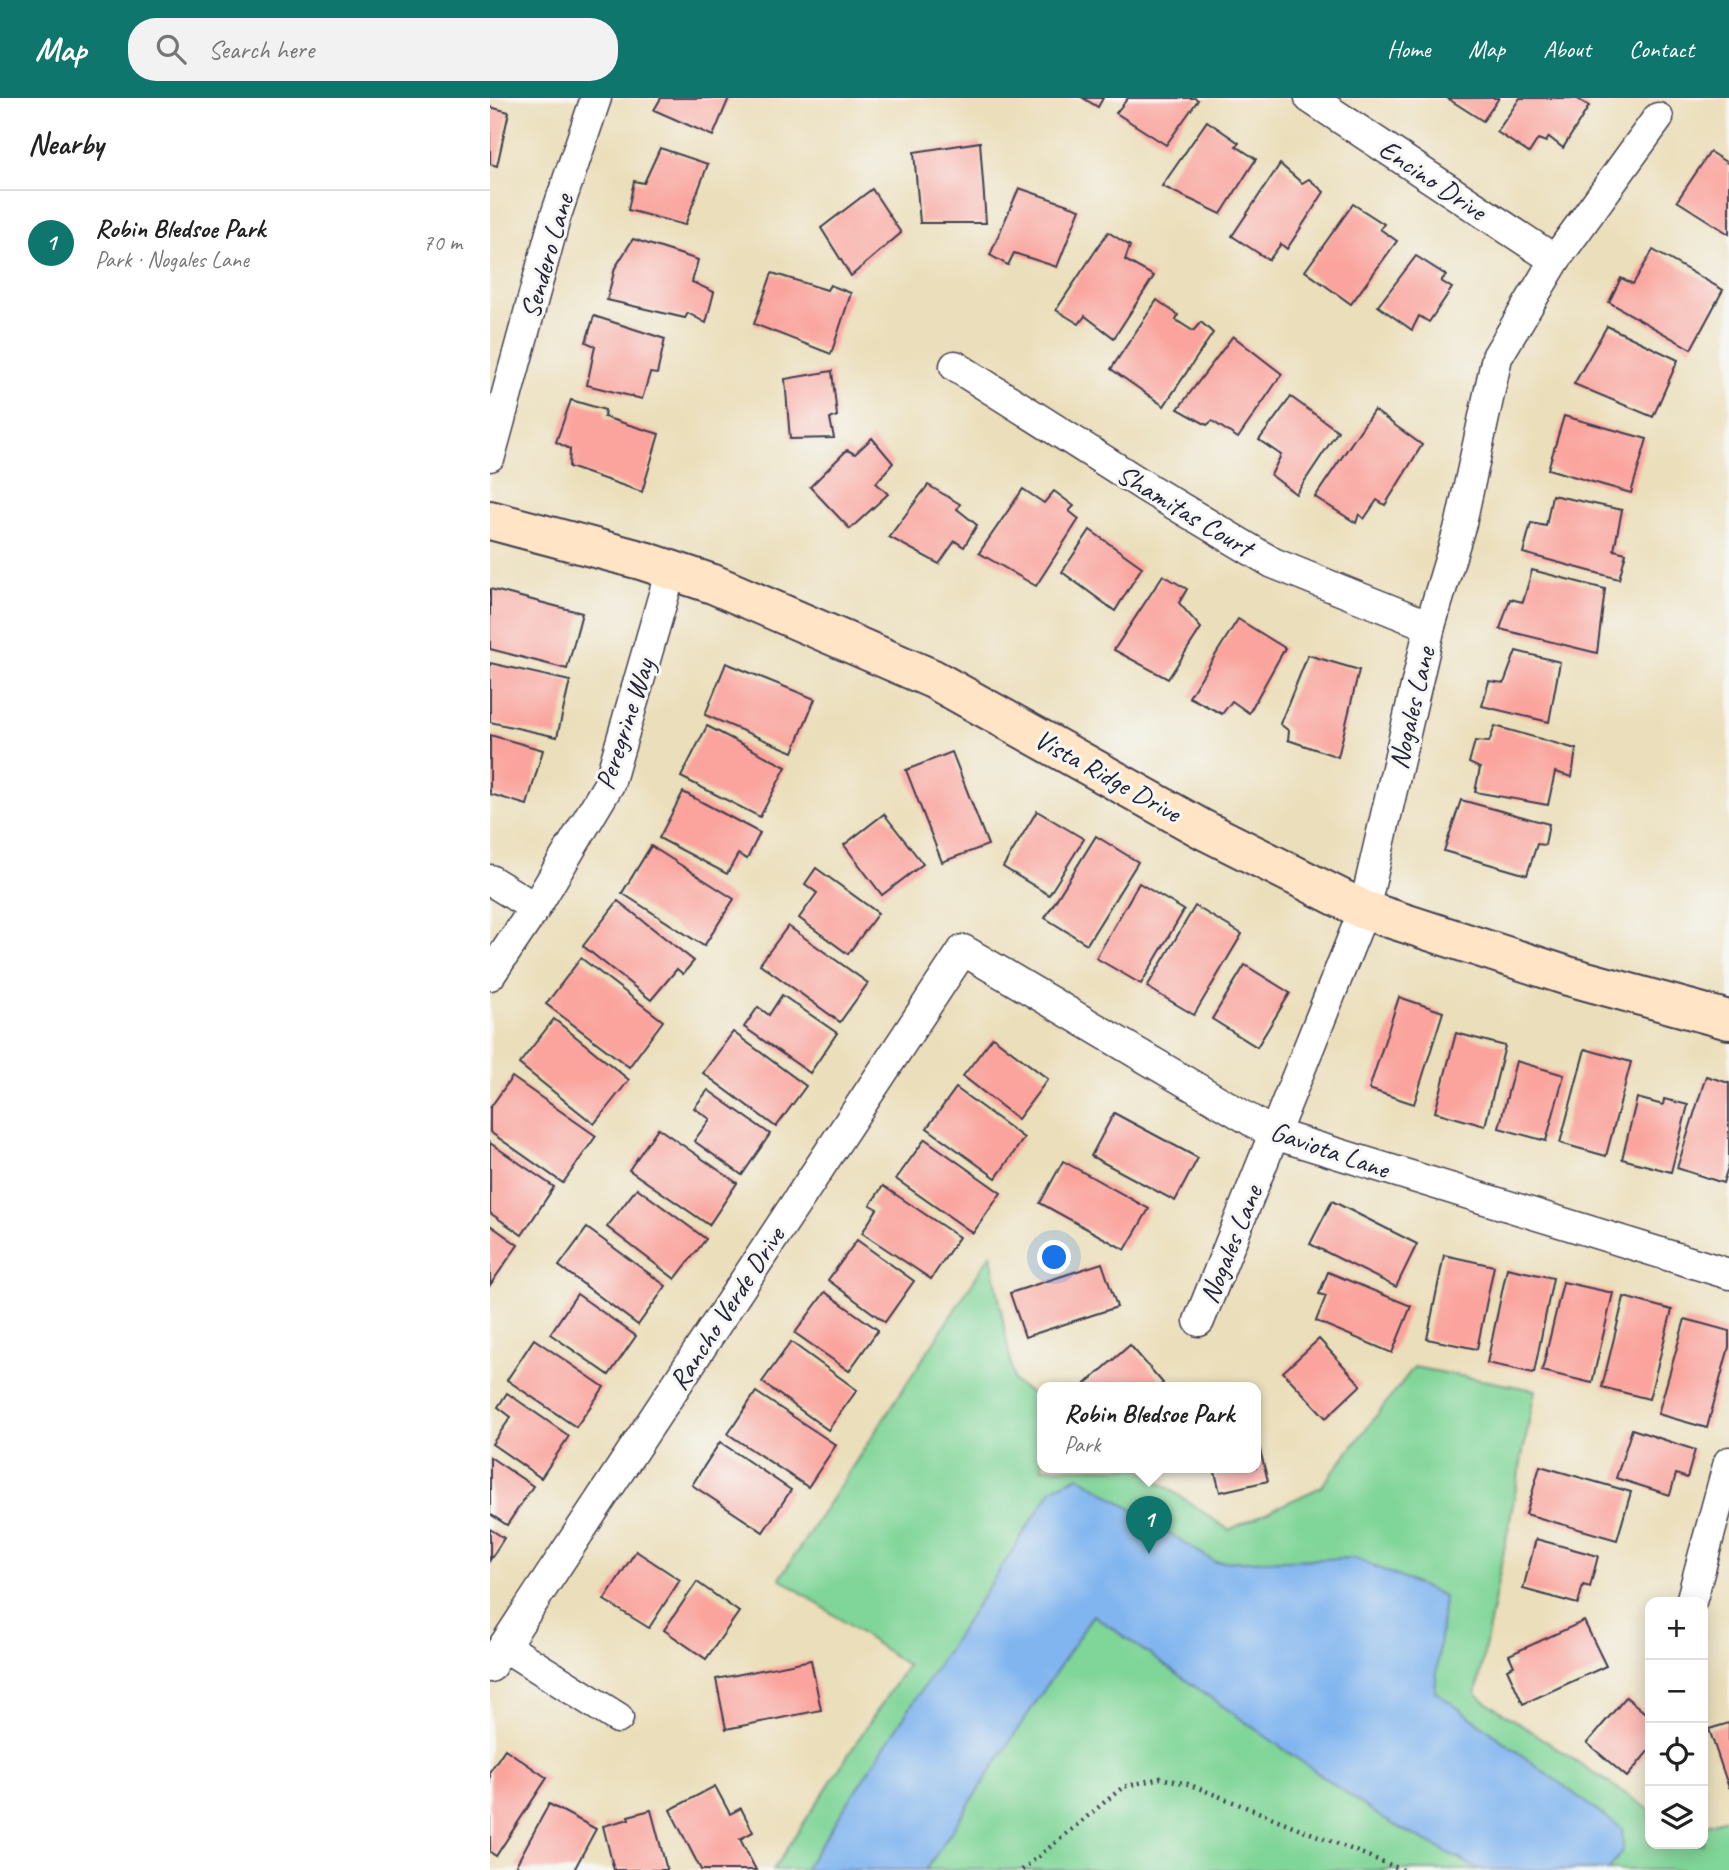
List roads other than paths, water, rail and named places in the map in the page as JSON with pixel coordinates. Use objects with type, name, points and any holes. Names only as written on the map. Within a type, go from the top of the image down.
[{"type":"street","name":"Sendero Lane","points":[[490,456],[555,218],[596,98]]},
{"type":"street","name":"Encino Drive","points":[[1310,98],[1555,260]]},
{"type":"street","name":"Nogales Lane","points":[[1199,1321],[1364,910],[1430,626],[1461,523],[1497,357],[1555,260],[1658,118]]},
{"type":"street","name":"Shamitas Court","points":[[955,366],[1149,489],[1273,563],[1430,626]]},
{"type":"street","name":"Vista Ridge Drive","points":[[490,520],[713,584],[933,679],[1204,830],[1364,910],[1568,976],[1729,1020]]},
{"type":"street","name":"Peregrine Way","points":[[490,975],[535,908],[609,784],[671,570]]},
{"type":"street","points":[[490,880],[535,908]]},
{"type":"street","name":"Gaviota Lane","points":[[963,950],[1275,1134],[1729,1274]]},
{"type":"street","name":"Rancho Verde Drive","points":[[497,1656],[963,950]]},
{"type":"street","points":[[1692,1597],[1729,1462]]},
{"type":"street","points":[[497,1656],[618,1718]]},
{"type":"water","points":[[1079,1476],[1215,1562],[1355,1558],[1444,1596],[1435,1691],[1622,1829],[1623,1849],[1609,1870],[1480,1870],[1383,1819],[1093,1615],[926,1870],[804,1870],[1053,1488]]},
{"type":"place","name":"Robin Bledsoe Park","points":[[1149,1554]]}]
